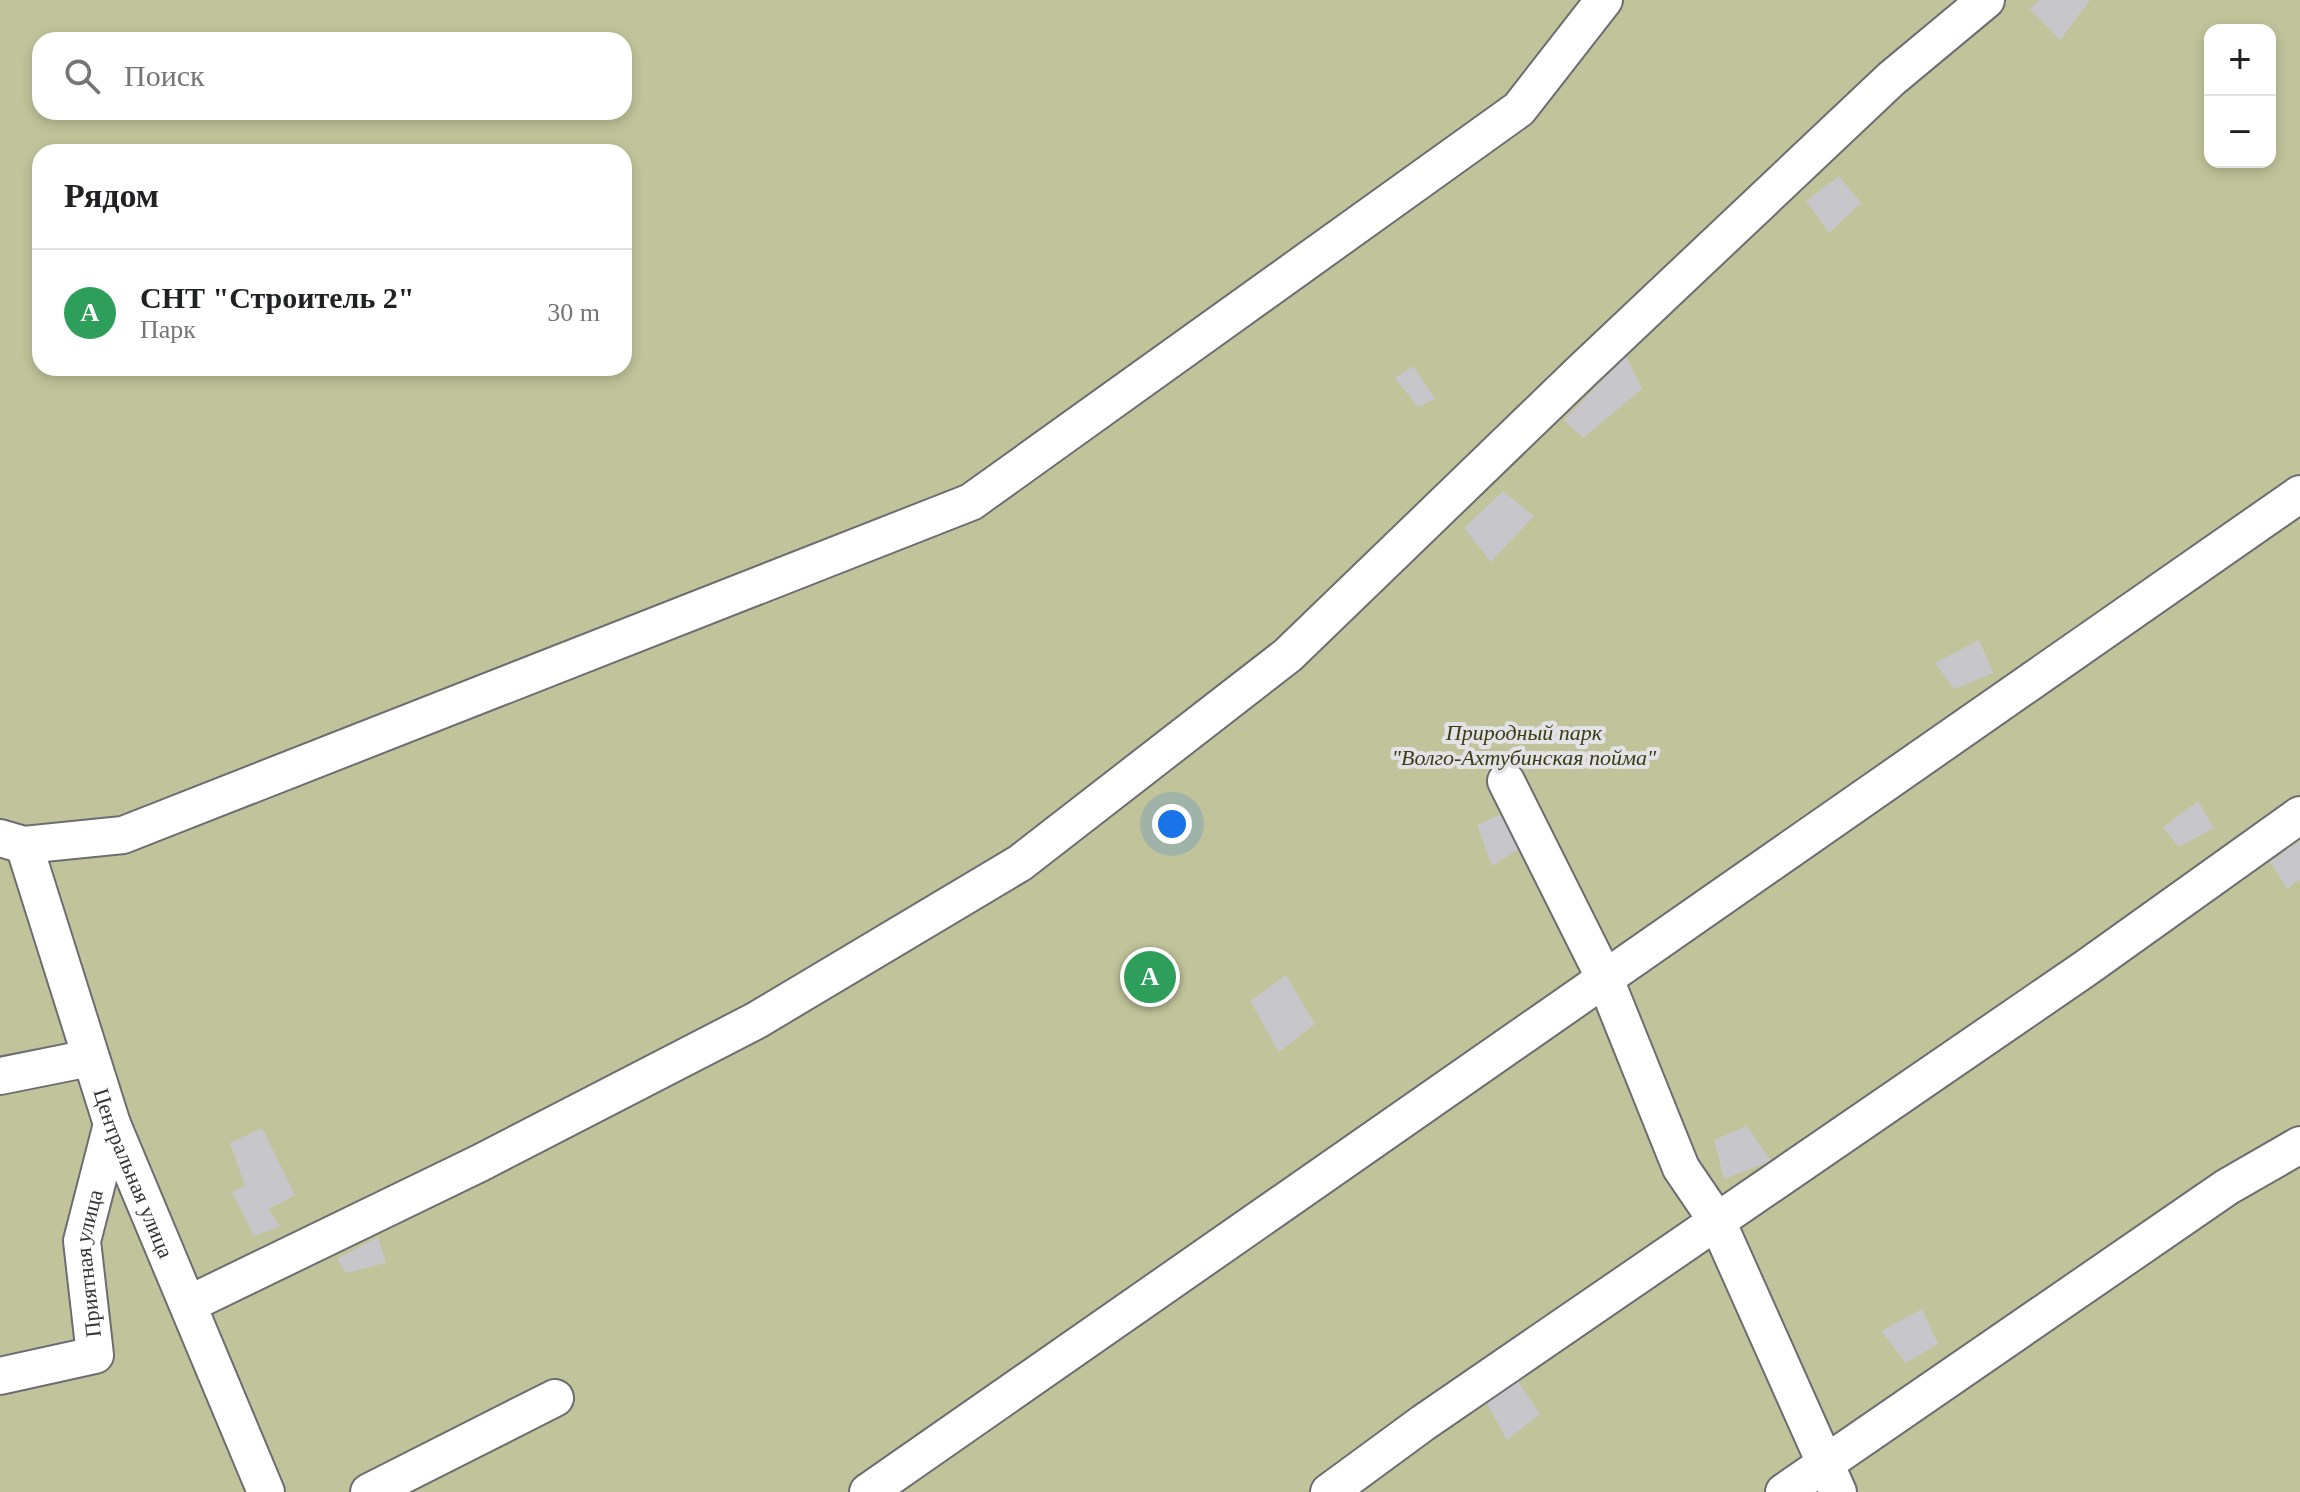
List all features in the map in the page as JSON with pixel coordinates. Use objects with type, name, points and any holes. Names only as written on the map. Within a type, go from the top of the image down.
[{"type":"street","points":[[12,842],[123,835],[971,502],[1519,109],[1604,0]]},
{"type":"street","points":[[189,1304],[480,1163],[757,1020],[1020,863],[1288,655],[1891,79],[1986,0]]},
{"type":"street","points":[[868,1492],[2300,494]]},
{"type":"street","points":[[1506,781],[1605,979],[1681,1168],[1717,1221],[1832,1478]]},
{"type":"street","points":[[1329,1492],[1423,1423],[2074,976],[2300,815]]},
{"type":"street","name":"Центральная улица","points":[[12,842],[112,1124],[266,1492]]},
{"type":"street","points":[[0,1076],[90,1058]]},
{"type":"street","name":"Приятная улица","points":[[0,1376],[95,1355],[82,1241],[112,1124]]},
{"type":"street","points":[[1784,1492],[1832,1478],[2227,1187],[2300,1145]]},
{"type":"street","points":[[369,1492],[555,1398]]},
{"type":"green space","name":"Природный парк \"Волго-Ахтубинская пойма\"","points":[[0,0],[2300,0],[2300,1492],[0,1492]]},
{"type":"building","points":[[2040,0],[2090,0],[2060,40],[2030,9]]},
{"type":"building","points":[[1839,176],[1861,203],[1829,233],[1806,201]]},
{"type":"building","points":[[1626,356],[1642,389],[1583,438],[1564,420]]},
{"type":"building","points":[[1413,366],[1435,399],[1418,407],[1395,378]]},
{"type":"building","points":[[1503,491],[1534,516],[1491,562],[1464,528]]},
{"type":"building","points":[[1979,640],[1993,673],[1954,689],[1935,663]]},
{"type":"building","points":[[2198,801],[2214,828],[2179,847],[2163,827]]},
{"type":"building","points":[[1506,812],[1525,845],[1492,866],[1477,825]]},
{"type":"building","points":[[2300,841],[2300,879],[2287,889],[2270,862]]},
{"type":"building","points":[[1286,975],[1315,1024],[1279,1052],[1250,1001]]},
{"type":"building","points":[[1747,1126],[1771,1161],[1724,1179],[1714,1140]]},
{"type":"building","points":[[262,1128],[295,1195],[269,1209],[280,1227],[254,1236],[232,1192],[245,1186],[230,1143]]},
{"type":"building","points":[[378,1237],[386,1263],[346,1273],[337,1259]]},
{"type":"building","points":[[1922,1309],[1938,1344],[1906,1363],[1881,1331]]},
{"type":"building","points":[[1517,1380],[1540,1414],[1507,1440],[1486,1402]]},
{"type":"place","name":"СНТ \"Строитель 2\"","points":[[1150,977]]}]
